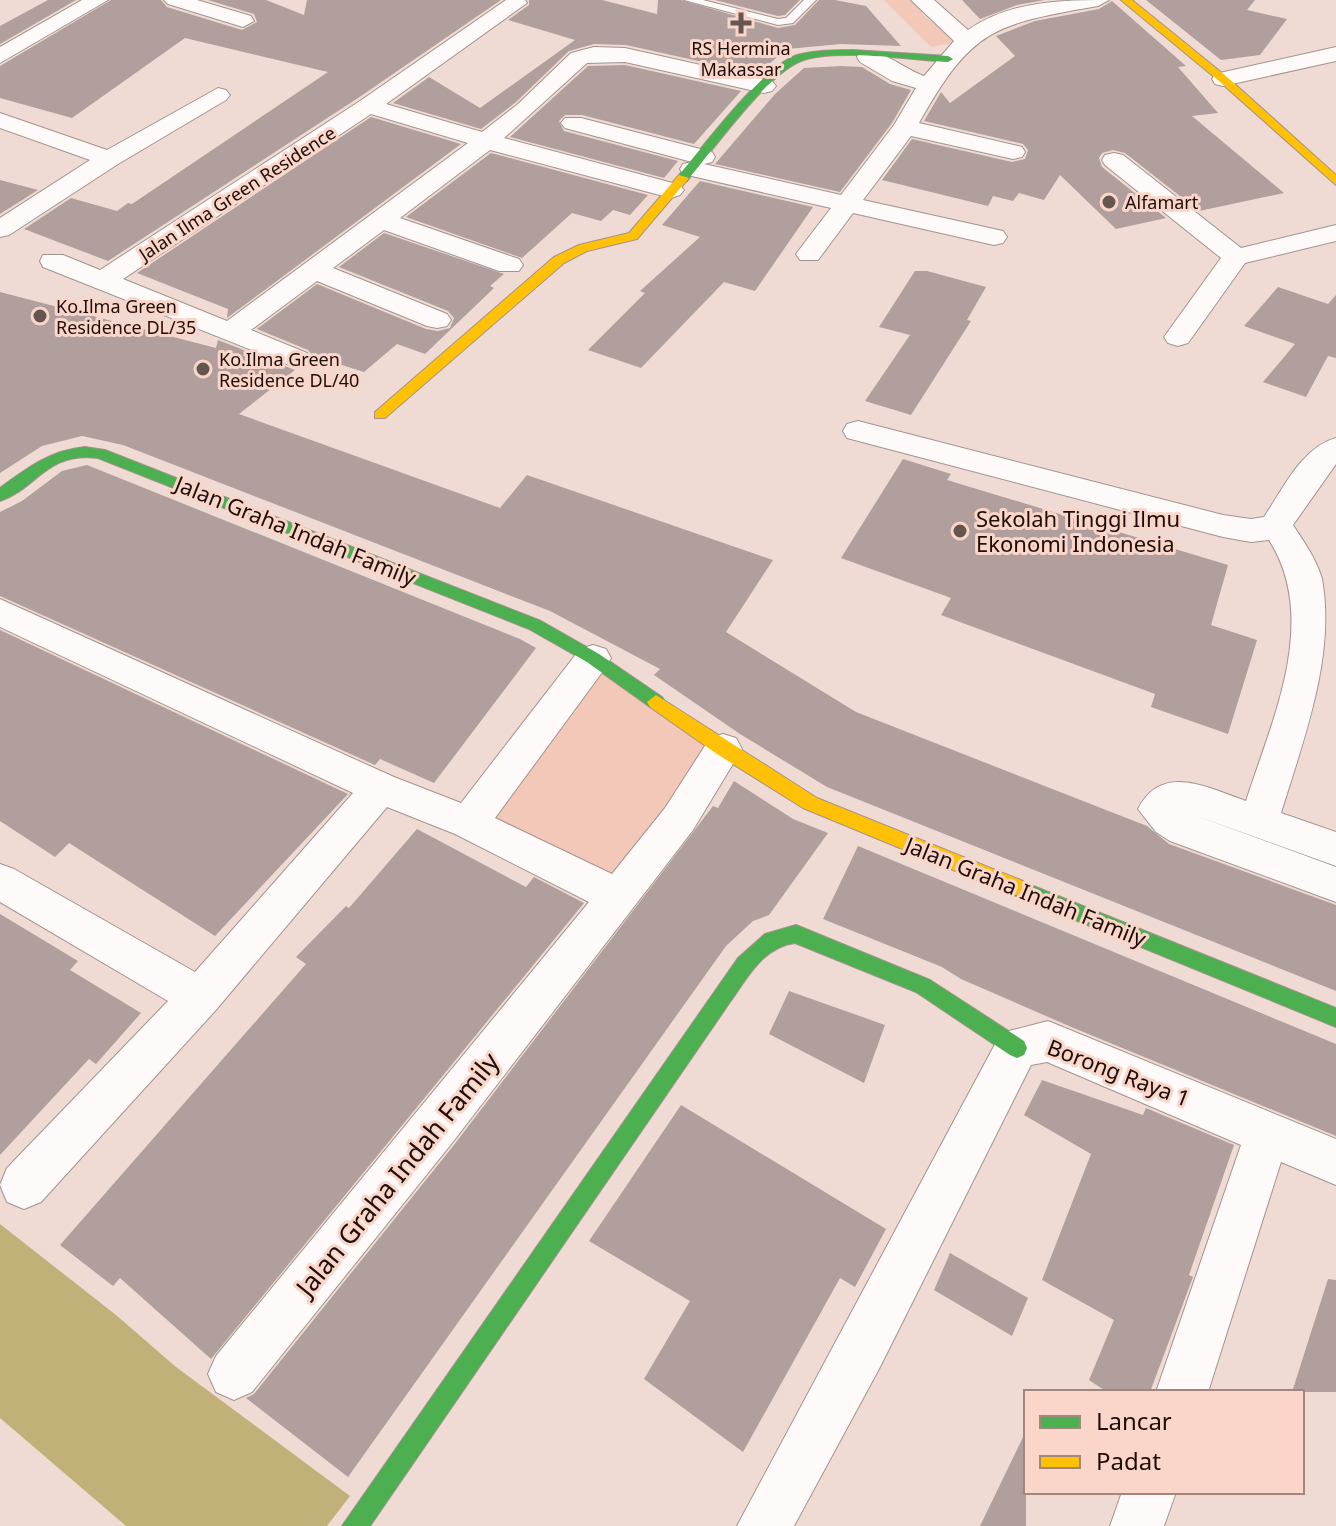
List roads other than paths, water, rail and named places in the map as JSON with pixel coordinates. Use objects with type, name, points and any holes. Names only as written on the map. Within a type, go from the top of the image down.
[{"type":"street","points":[[0,56],[97,0]]},
{"type":"street","points":[[922,0],[967,41]]},
{"type":"street","points":[[809,254],[905,127],[948,59],[967,41],[990,26],[1023,15],[1098,0]]},
{"type":"street","points":[[1126,0],[1223,79],[1336,181]]},
{"type":"street","points":[[188,2],[243,21]]},
{"type":"street","name":"Jalan Ilma Green Residence","points":[[105,279],[368,106],[516,3]]},
{"type":"street","points":[[942,18],[990,26]]},
{"type":"street","points":[[232,331],[486,141],[526,109],[579,58],[594,54],[625,55],[764,86]]},
{"type":"street","points":[[1223,79],[1336,54]]},
{"type":"street","points":[[868,57],[900,76],[929,85]]},
{"type":"street","points":[[380,415],[559,260],[583,248],[633,236],[764,86],[796,58],[948,59]]},
{"type":"street","points":[[0,229],[109,159],[218,95]]},
{"type":"street","points":[[368,106],[671,190]]},
{"type":"street","points":[[0,120],[109,159]]},
{"type":"street","points":[[573,123],[698,163],[846,204],[994,237]]},
{"type":"street","points":[[905,127],[1013,152]]},
{"type":"street","points":[[1114,160],[1236,257]]},
{"type":"street","points":[[379,219],[509,265]]},
{"type":"street","points":[[1178,337],[1236,257],[1336,233]]},
{"type":"street","name":"Jalan Ilma Green Residence","points":[[53,261],[105,279],[297,359]]},
{"type":"street","points":[[314,270],[437,320]]},
{"type":"street","points":[[858,431],[1223,526],[1261,530],[1276,525],[1319,461],[1336,448]]},
{"type":"street","name":"Jalan Graha Indah Family","points":[[0,496],[64,453],[81,450],[96,452],[509,613],[558,636],[593,658],[723,749],[810,803],[1336,1018]]},
{"type":"street","points":[[1259,821],[1304,669],[1311,620],[1305,580],[1276,525]]},
{"type":"street","points":[[0,612],[380,788],[469,823],[617,896]]},
{"type":"street","points":[[469,823],[593,658]]},
{"type":"street","name":"Jalan Graha Indah Family","points":[[234,1374],[436,1127],[679,819],[723,749]]},
{"type":"street","points":[[24,1185],[200,997],[380,788]]},
{"type":"street","points":[[1336,849],[1191,798],[1166,799],[1158,809],[1184,829],[1336,885]]},
{"type":"street","points":[[0,881],[200,997]]},
{"type":"street","name":"Borong Raya 1","points":[[355,1526],[723,995],[766,940],[776,934],[796,934],[923,986],[1017,1048],[1048,1041],[1336,1162]]},
{"type":"street","points":[[764,1526],[862,1349],[1017,1048]]},
{"type":"street","points":[[1183,1390],[1268,1132]]},
{"type":"street","points":[[1137,1526],[1148,1494]]},
{"type":"lane","points":[[690,0],[778,22],[789,21],[810,0]]},
{"type":"place","name":"RS Hermina Makassar","points":[[741,23]]},
{"type":"place","name":"Alfamart","points":[[1109,202]]},
{"type":"place","name":"Ko.Ilma Green Residence DL/35","points":[[40,316]]},
{"type":"place","name":"Ko.Ilma Green Residence DL/40","points":[[203,369]]},
{"type":"place","name":"Sekolah Tinggi Ilmu Ekonomi Indonesia","points":[[960,531]]}]
